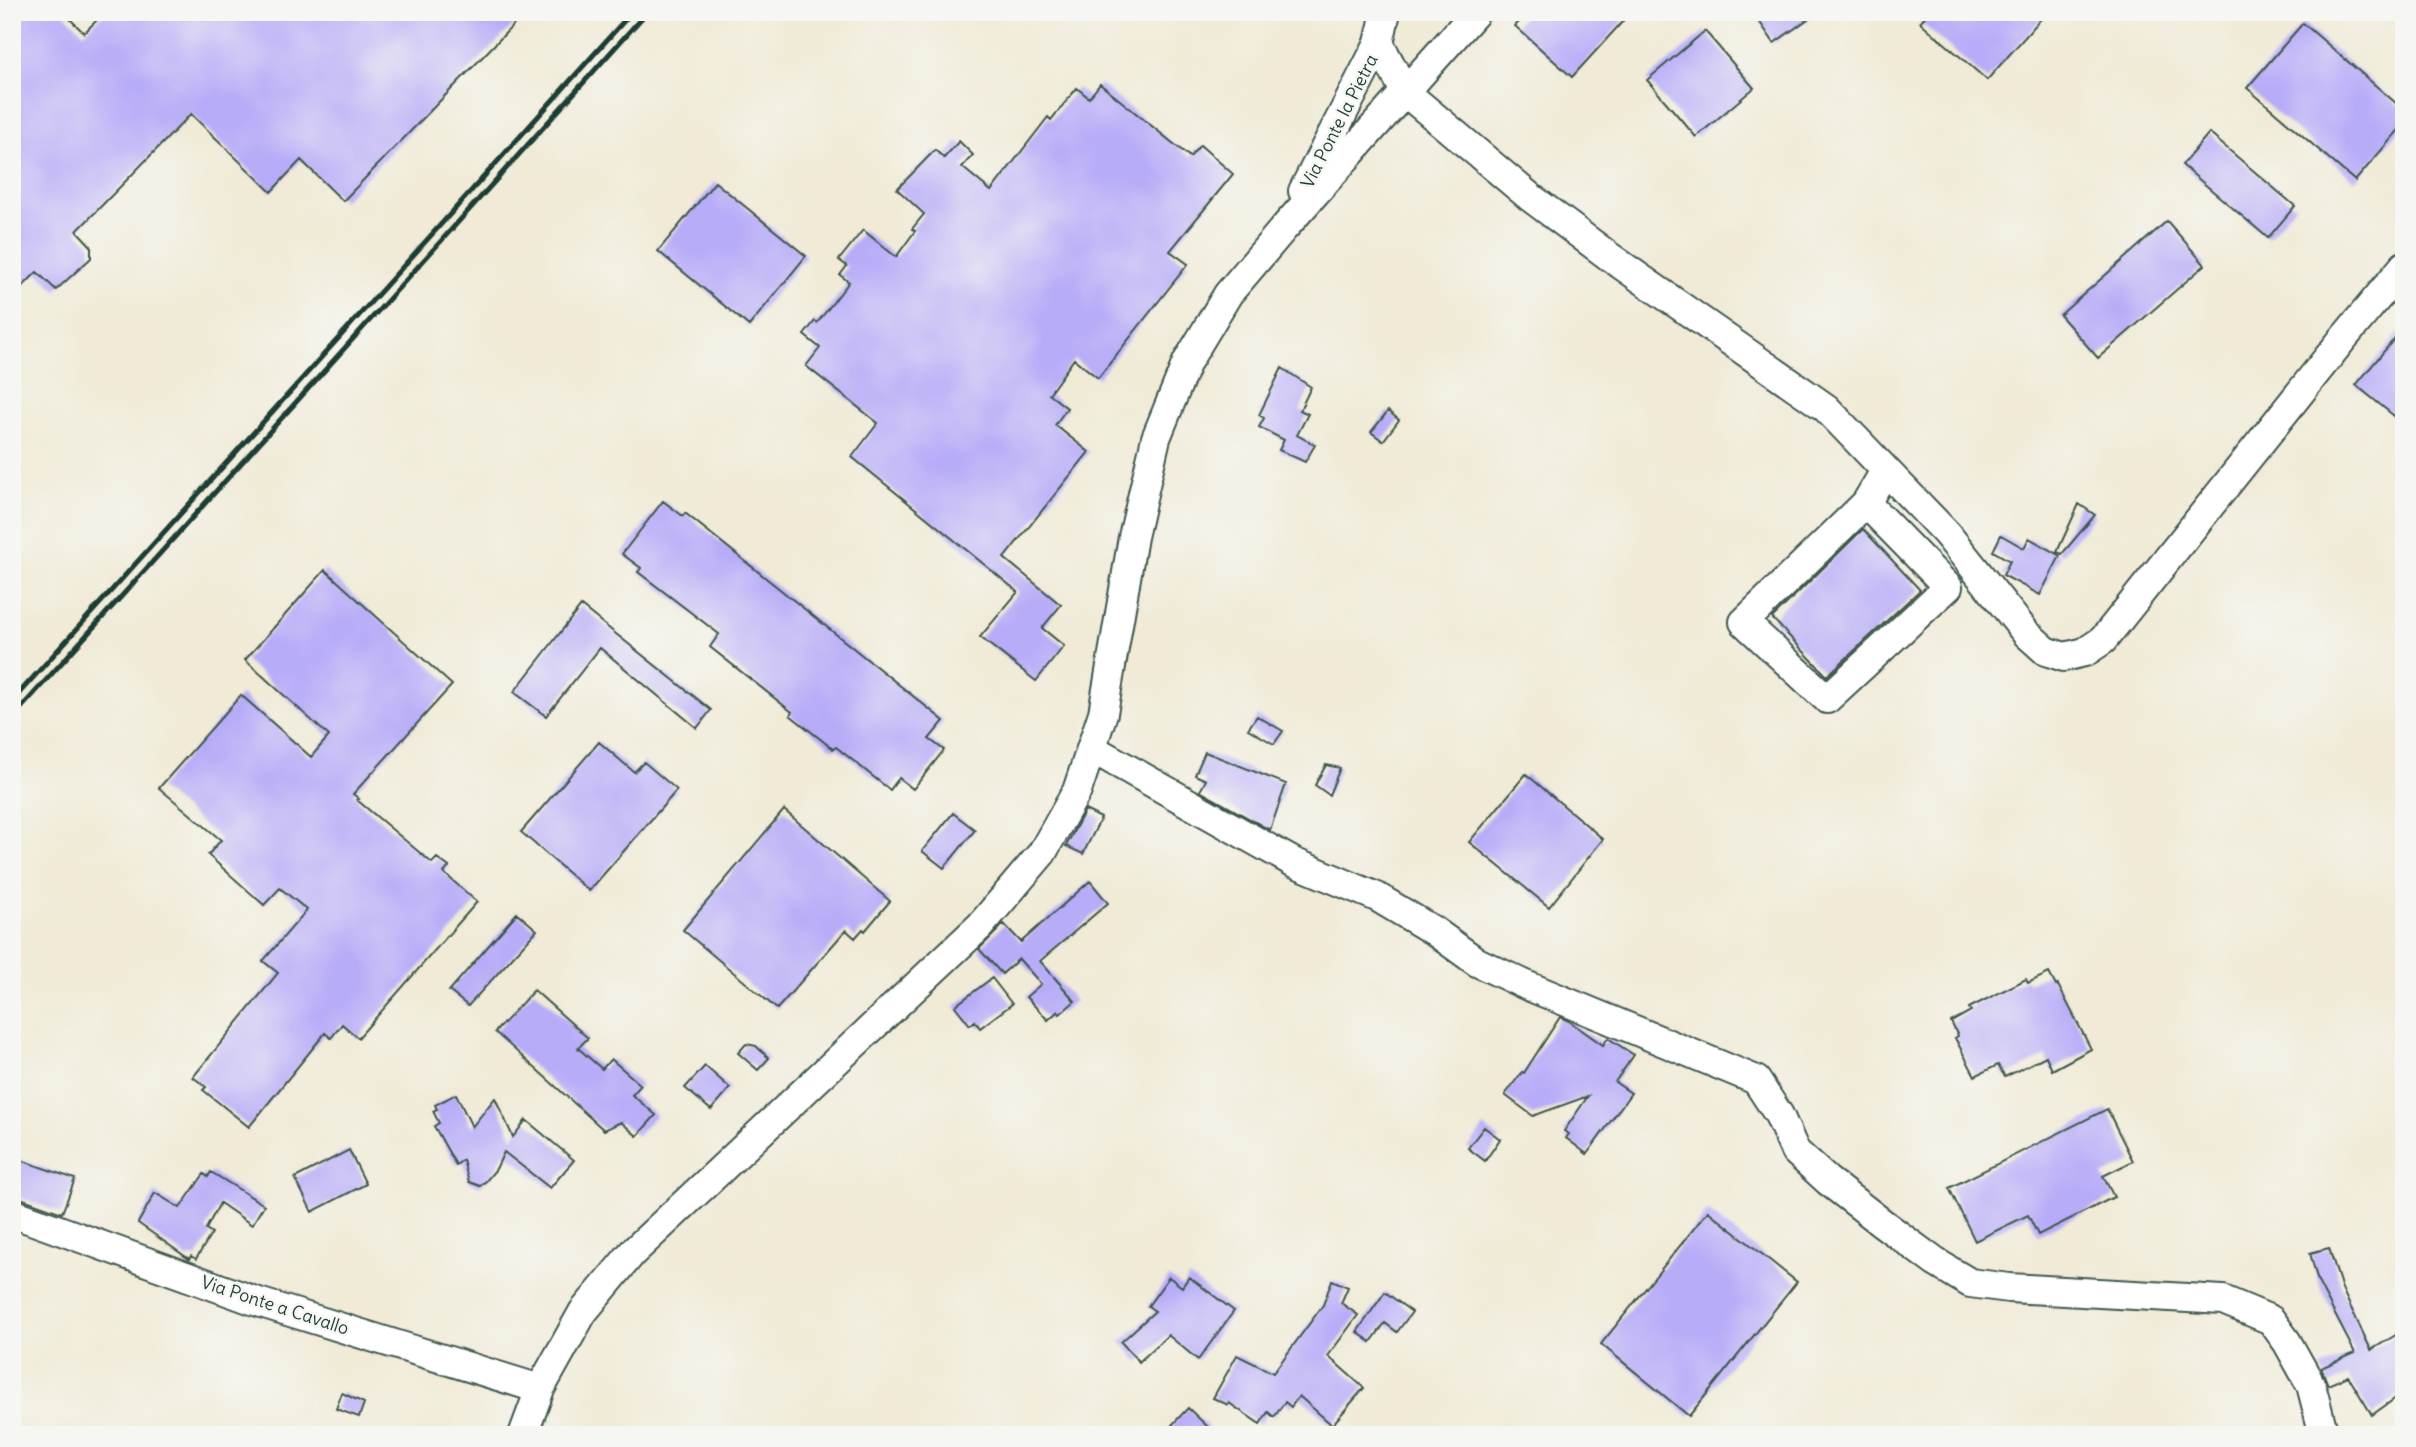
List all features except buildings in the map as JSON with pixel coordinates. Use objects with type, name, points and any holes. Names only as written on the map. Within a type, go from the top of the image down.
[{"type":"street","name":"Via Ponte la Pietra","points":[[1284,228],[1379,43],[1386,12]]},
{"type":"street","points":[[523,1435],[540,1389],[583,1312],[632,1253],[980,926],[1042,853],[1077,791],[1103,713],[1133,537],[1156,438],[1187,362],[1228,294],[1476,12]]},
{"type":"street","points":[[1379,43],[1405,92],[1530,197],[1610,257],[1826,408],[1946,533],[2026,633],[2046,651],[2064,657],[2085,652],[2103,640],[2404,266]]},
{"type":"street","points":[[1866,503],[1948,587],[1827,699],[1744,622],[1866,503],[1885,471]]},
{"type":"street","points":[[1091,748],[1293,862],[1377,897],[1434,931],[1477,962],[1528,986],[1756,1080],[1779,1115],[1795,1151],[1828,1181],[1881,1222],[1935,1262],[1970,1283],[2009,1288],[2223,1300],[2271,1320],[2311,1385],[2324,1435]]},
{"type":"street","name":"Via Ponte a Cavallo","points":[[12,1213],[255,1301],[540,1389]]},
{"type":"railway","points":[[12,701],[632,12]]},
{"type":"railway","points":[[12,718],[647,12]]}]
